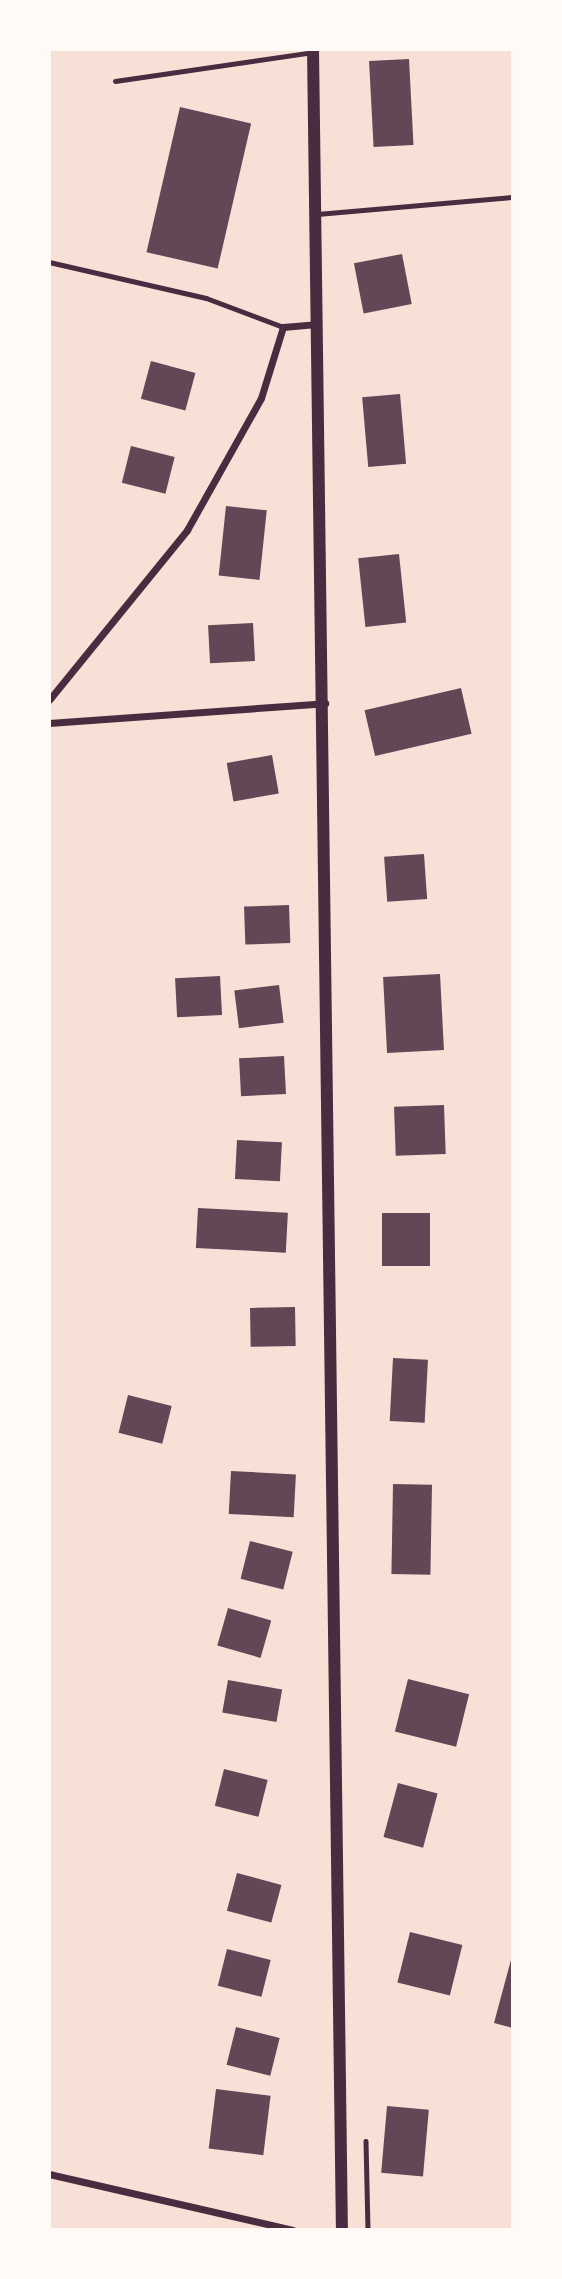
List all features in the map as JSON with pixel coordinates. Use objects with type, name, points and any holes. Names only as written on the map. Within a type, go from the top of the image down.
[{"type":"street","points":[[313,50],[317,214],[316,324],[326,703],[342,2230]]},
{"type":"street","points":[[49,700],[187,530],[261,398],[284,327],[316,324]]},
{"type":"street","points":[[49,723],[326,703]]},
{"type":"street","points":[[49,2174],[293,2230]]},
{"type":"lane","points":[[115,81],[313,50]]},
{"type":"lane","points":[[317,214],[511,197]]},
{"type":"lane","points":[[49,262],[206,298],[284,327]]},
{"type":"building","points":[[409,59],[414,145],[374,147],[369,61]]},
{"type":"building","points":[[180,107],[251,123],[218,269],[146,252]]},
{"type":"building","points":[[402,254],[412,304],[364,313],[354,263]]},
{"type":"building","points":[[151,361],[195,373],[185,411],[141,399]]},
{"type":"building","points":[[400,394],[406,464],[368,467],[362,397]]},
{"type":"building","points":[[131,446],[175,457],[165,494],[122,483]]},
{"type":"building","points":[[226,506],[267,510],[259,580],[219,576]]},
{"type":"building","points":[[399,554],[406,623],[365,627],[358,558]]},
{"type":"building","points":[[253,623],[255,661],[210,663],[208,625]]},
{"type":"building","points":[[461,688],[472,734],[375,756],[365,710]]},
{"type":"building","points":[[272,755],[279,793],[233,801],[227,763]]},
{"type":"building","points":[[424,854],[427,899],[387,902],[384,857]]},
{"type":"building","points":[[289,905],[290,943],[245,945],[244,907]]},
{"type":"building","points":[[440,974],[444,1050],[387,1053],[383,977]]},
{"type":"building","points":[[220,976],[222,1015],[177,1017],[175,978]]},
{"type":"building","points":[[279,985],[284,1023],[239,1028],[234,990]]},
{"type":"building","points":[[284,1056],[286,1094],[241,1096],[239,1058]]},
{"type":"building","points":[[444,1105],[446,1154],[396,1156],[394,1107]]},
{"type":"building","points":[[237,1140],[282,1142],[280,1181],[235,1179]]},
{"type":"building","points":[[198,1208],[288,1213],[286,1253],[196,1248]]},
{"type":"building","points":[[382,1213],[430,1213],[430,1266],[382,1266]]},
{"type":"building","points":[[295,1307],[296,1346],[251,1347],[250,1308]]},
{"type":"building","points":[[393,1358],[428,1360],[425,1423],[390,1421]]},
{"type":"building","points":[[128,1395],[172,1406],[162,1444],[119,1433]]},
{"type":"building","points":[[231,1471],[296,1474],[294,1517],[229,1514]]},
{"type":"building","points":[[393,1484],[432,1485],[430,1575],[391,1574]]},
{"type":"building","points":[[250,1541],[293,1552],[283,1589],[241,1579]]},
{"type":"building","points":[[228,1608],[271,1620],[261,1658],[217,1645]]},
{"type":"building","points":[[408,1679],[469,1694],[456,1747],[395,1731]]},
{"type":"building","points":[[228,1680],[282,1690],[276,1722],[222,1712]]},
{"type":"building","points":[[224,1769],[268,1780],[258,1817],[215,1806]]},
{"type":"building","points":[[398,1783],[438,1794],[423,1848],[384,1837]]},
{"type":"building","points":[[237,1873],[281,1885],[271,1923],[227,1911]]},
{"type":"building","points":[[410,1932],[462,1945],[450,1996],[397,1982]]},
{"type":"building","points":[[227,1949],[271,1960],[261,1997],[218,1986]]},
{"type":"building","points":[[513,1957],[513,2028],[494,2023]]},
{"type":"building","points":[[236,2027],[280,2038],[270,2076],[227,2065]]},
{"type":"building","points":[[216,2089],[271,2096],[263,2155],[209,2149]]},
{"type":"building","points":[[387,2106],[429,2110],[423,2176],[381,2173]]}]
